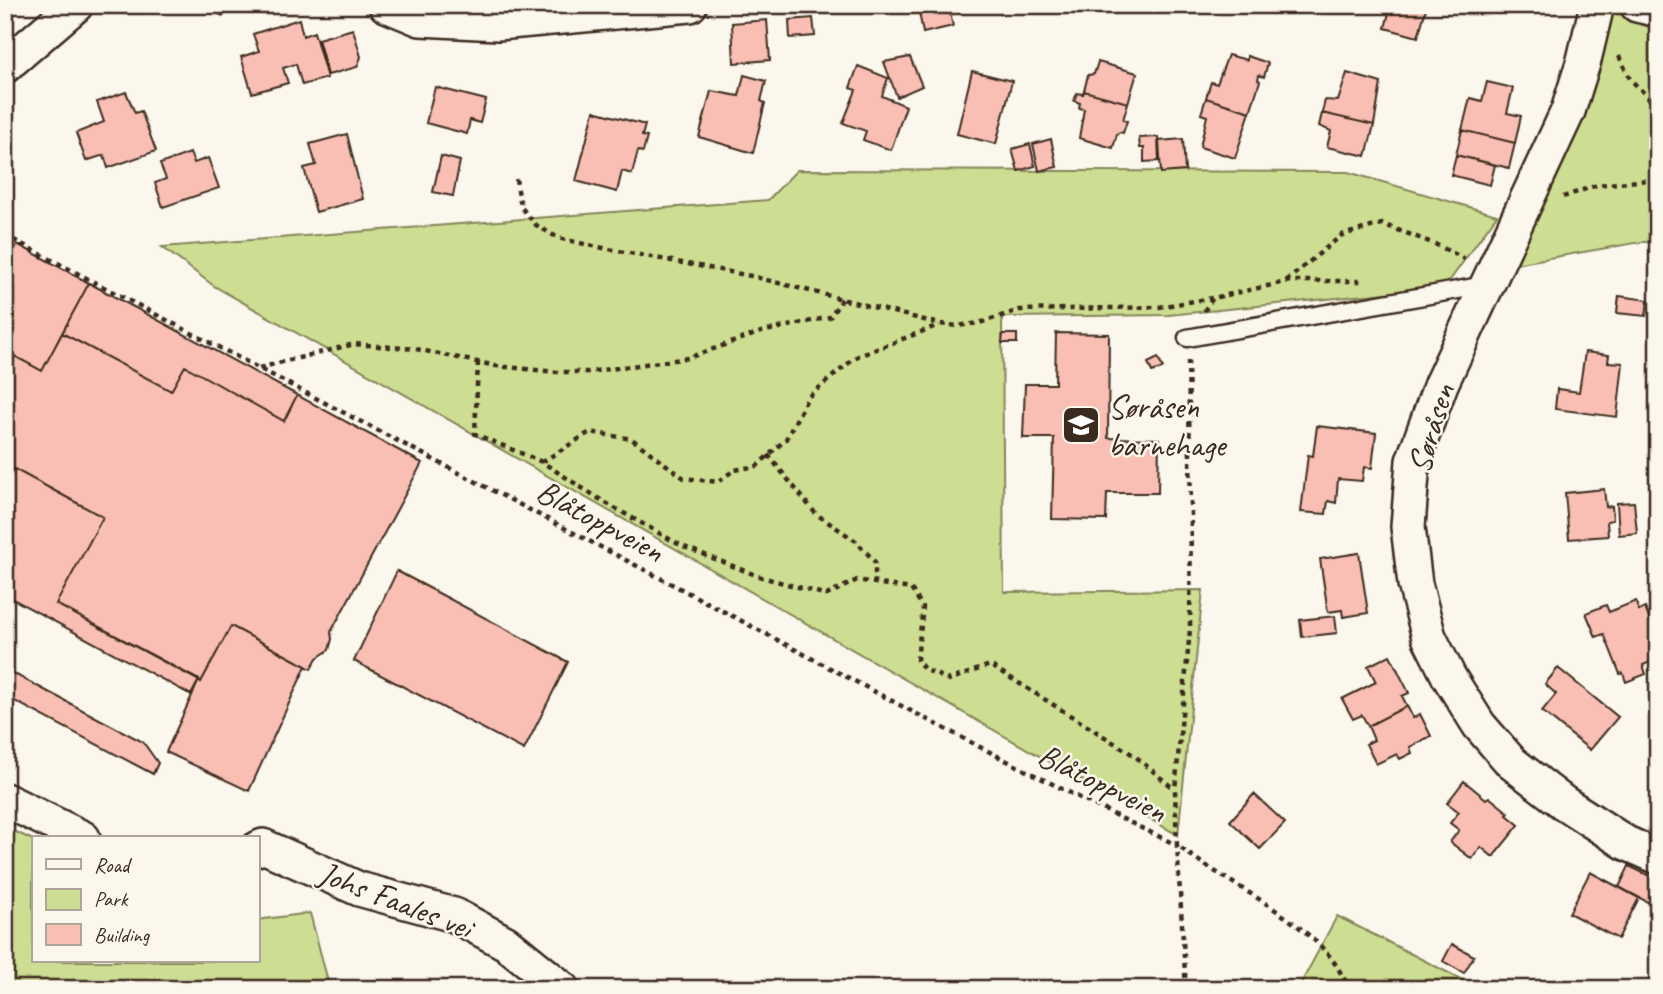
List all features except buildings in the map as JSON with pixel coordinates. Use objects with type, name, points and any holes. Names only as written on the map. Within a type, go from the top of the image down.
[{"type":"street","points":[[5,66],[76,5]]},
{"type":"street","points":[[386,5],[420,19],[498,23],[690,5]]},
{"type":"street","points":[[1637,5],[1658,10]]},
{"type":"street","name":"Søråsen","points":[[1597,8],[1568,111],[1523,211],[1476,273],[1413,461],[1408,527],[1415,584],[1429,637],[1448,677],[1479,725],[1512,763],[1564,803],[1626,843],[1658,857]]},
{"type":"street","points":[[5,800],[79,836]]},
{"type":"street","name":"Johs Faales vei","points":[[259,848],[263,846],[359,889],[454,915],[506,943],[564,989]]},
{"type":"lane","points":[[1187,338],[1476,273]]},
{"type":"path","points":[[1597,8],[1630,79],[1658,107]]},
{"type":"path","points":[[516,179],[521,207],[536,225],[558,238],[751,276],[940,324],[957,326],[979,323],[1020,310],[1159,307],[1213,298]]},
{"type":"path","points":[[1523,211],[1597,185],[1658,179]]},
{"type":"path","points":[[1284,283],[1342,235],[1382,224],[1435,244],[1476,273]]},
{"type":"path","name":"Blåtoppveien","points":[[5,234],[958,737],[1177,845],[1201,865],[1307,934],[1335,963],[1350,989]]},
{"type":"path","points":[[258,368],[354,344],[416,348],[496,366],[589,372],[688,358],[761,332],[830,317],[842,299]]},
{"type":"path","points":[[542,462],[590,432],[632,439],[684,478],[718,482],[734,470],[757,466],[786,439],[808,397],[856,357],[940,324]]},
{"type":"path","points":[[1186,989],[1175,790],[1190,629],[1191,506],[1187,338]]},
{"type":"path","points":[[478,362],[475,434],[542,462],[604,502],[682,546],[758,576],[827,595],[857,580],[911,589],[923,607],[917,660],[923,669],[949,680],[990,666],[1135,756],[1175,790]]},
{"type":"path","points":[[768,455],[816,514],[856,541],[875,562],[875,583]]},
{"type":"green space","points":[[1606,5],[1621,5],[1658,16],[1658,242],[1641,242],[1497,267]]},
{"type":"green space","points":[[797,170],[1348,172],[1497,215],[1445,287],[1168,315],[1002,317],[1004,592],[1203,590],[1178,835],[214,286],[162,247],[768,200]]},
{"type":"green space","points":[[5,827],[32,840],[32,962],[259,962],[259,920],[310,913],[330,989],[5,989]]},
{"type":"green space","points":[[1337,916],[1480,989],[1298,989]]},
{"type":"place","name":"Søråsen barnehage","points":[[1081,425]]}]
